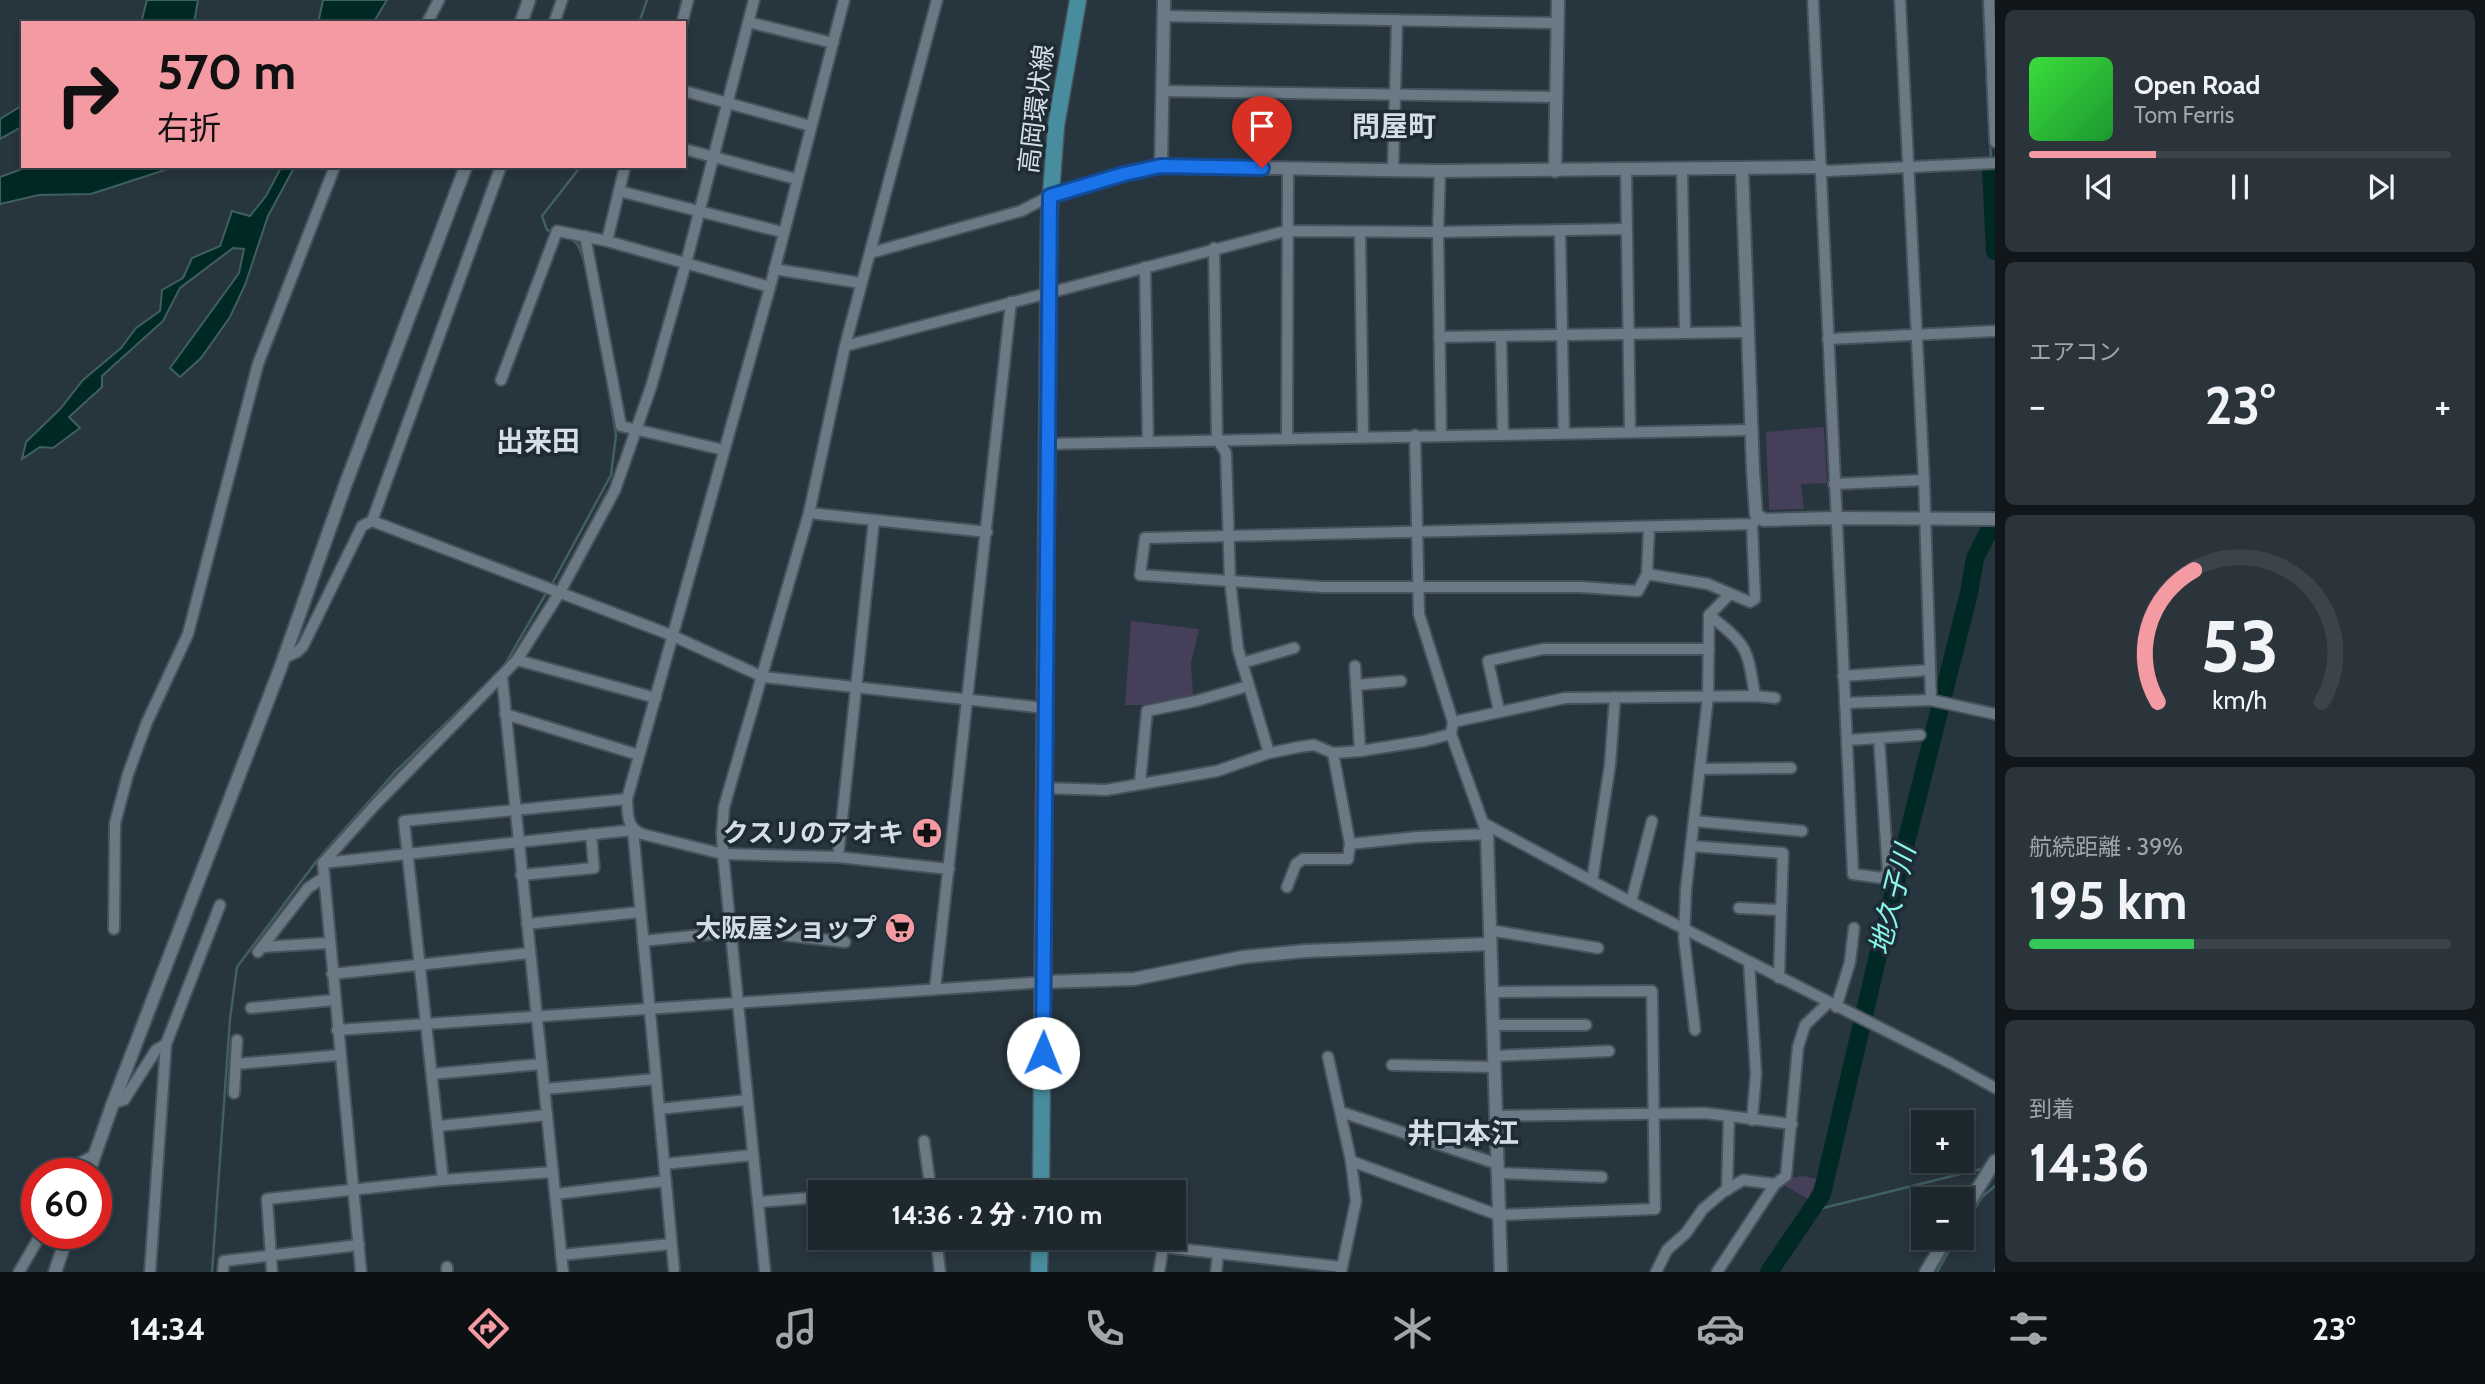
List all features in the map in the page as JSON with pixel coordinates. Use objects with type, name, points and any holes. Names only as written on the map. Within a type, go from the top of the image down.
[{"type":"main road","name":"高岡環状線","points":[[1041,1180],[1050,196],[1056,126],[1078,0]]},
{"type":"main road","points":[[1040,1250],[1040,1272]]},
{"type":"street","points":[[428,21],[439,0]]},
{"type":"street","points":[[522,21],[529,0]]},
{"type":"street","points":[[555,21],[562,0]]},
{"type":"street","points":[[683,21],[688,0]]},
{"type":"street","points":[[361,1272],[328,943],[323,863],[374,805],[517,660],[560,592],[615,490],[651,387],[686,263],[752,0]]},
{"type":"street","points":[[674,1269],[633,830],[629,822],[627,799],[770,287],[782,232],[844,0]]},
{"type":"street","points":[[765,1272],[723,854],[724,807],[809,513],[845,346],[937,0]]},
{"type":"street","points":[[1161,166],[1164,0]]},
{"type":"street","points":[[1555,171],[1558,0]]},
{"type":"street","points":[[1813,0],[1853,874],[1882,878],[1891,872],[1879,738]]},
{"type":"street","points":[[1900,0],[1933,699]]},
{"type":"street","points":[[1989,0],[1995,142]]},
{"type":"street","points":[[1163,16],[1558,23]]},
{"type":"street","points":[[1393,170],[1397,20]]},
{"type":"street","points":[[748,22],[833,43]]},
{"type":"street","points":[[1163,91],[1556,97]]},
{"type":"street","points":[[686,92],[811,125]]},
{"type":"street","points":[[686,150],[796,180]]},
{"type":"street","points":[[870,253],[1021,211],[1050,196],[1161,166],[1440,171],[1819,167],[1827,171],[1992,163]]},
{"type":"street","points":[[114,929],[115,823],[128,774],[147,722],[188,634],[258,364],[334,168]]},
{"type":"street","points":[[94,1158],[284,658],[346,483],[465,168]]},
{"type":"street","points":[[284,658],[303,646],[362,526],[372,521],[500,168]]},
{"type":"street","points":[[607,241],[625,168]]},
{"type":"street","points":[[1287,439],[1288,168]]},
{"type":"street","points":[[1647,574],[1708,584],[1750,602],[1755,599],[1756,514],[1742,168]]},
{"type":"street","points":[[1682,169],[1685,333]]},
{"type":"street","points":[[1626,170],[1630,432]]},
{"type":"street","points":[[1440,171],[1438,232],[1441,435]]},
{"type":"street","points":[[619,191],[782,232]]},
{"type":"street","points":[[845,346],[1286,231],[1626,229]]},
{"type":"street","points":[[501,380],[557,230],[607,241],[770,287]]},
{"type":"street","points":[[1560,230],[1564,433]]},
{"type":"street","points":[[1360,232],[1363,436]]},
{"type":"street","points":[[585,236],[621,426],[724,450]]},
{"type":"street","points":[[1214,248],[1217,439],[1226,453],[1230,581],[1238,649],[1269,753]]},
{"type":"street","points":[[1145,267],[1148,440]]},
{"type":"street","points":[[774,269],[861,284]]},
{"type":"street","points":[[935,989],[1011,302]]},
{"type":"street","points":[[1828,339],[1995,331]]},
{"type":"street","points":[[1439,338],[1748,332]]},
{"type":"street","points":[[1501,336],[1503,434]]},
{"type":"street","points":[[1048,444],[1752,430]]},
{"type":"street","points":[[1415,435],[1419,614],[1453,722],[1451,734],[1486,829],[1501,1272]]},
{"type":"street","points":[[1834,484],[1924,480]]},
{"type":"street","points":[[809,513],[987,532]]},
{"type":"street","points":[[1649,528],[1647,574],[1638,591],[1580,587],[1323,587],[1140,575],[1145,538],[1649,528],[1835,518],[1994,519]]},
{"type":"street","points":[[838,857],[874,520]]},
{"type":"street","points":[[372,521],[671,635],[763,677],[1045,708]]},
{"type":"street","points":[[1695,1030],[1684,938],[1686,889],[1708,697],[1709,615],[1730,594]]},
{"type":"street","points":[[1709,615],[1739,639],[1748,655],[1755,696]]},
{"type":"street","points":[[1242,663],[1294,648]]},
{"type":"street","points":[[1499,711],[1488,661],[1543,649],[1709,649]]},
{"type":"street","points":[[517,660],[656,698]]},
{"type":"street","points":[[1355,666],[1360,751]]},
{"type":"street","points":[[1843,676],[1930,670]]},
{"type":"street","points":[[502,676],[563,1272]]},
{"type":"street","points":[[1356,685],[1402,681]]},
{"type":"street","points":[[1140,782],[1147,711],[1248,686]]},
{"type":"street","points":[[1453,722],[1565,698],[1775,698]]},
{"type":"street","points":[[1592,881],[1610,765],[1615,698]]},
{"type":"street","points":[[1845,704],[1933,699],[1995,714]]},
{"type":"street","points":[[505,714],[639,755]]},
{"type":"street","points":[[1044,788],[1106,790],[1140,782],[1217,771],[1269,753],[1314,746],[1333,753],[1360,751],[1451,734]]},
{"type":"street","points":[[1847,740],[1920,735]]},
{"type":"street","points":[[1287,887],[1296,864],[1303,859],[1348,859],[1350,844],[1333,753]]},
{"type":"street","points":[[1700,769],[1791,768]]},
{"type":"street","points":[[443,1180],[404,821],[627,799]]},
{"type":"street","points":[[1631,902],[1652,821]]},
{"type":"street","points":[[1694,821],[1802,831]]},
{"type":"street","points":[[1350,844],[1486,829],[1882,1028],[1995,1088]]},
{"type":"street","points":[[323,863],[633,830],[723,854],[838,857],[949,869]]},
{"type":"street","points":[[522,875],[594,868],[591,834]]},
{"type":"street","points":[[1691,846],[1783,853],[1779,978]]},
{"type":"street","points":[[323,878],[308,888],[260,950],[328,943]]},
{"type":"street","points":[[150,1272],[166,1044],[220,905]]},
{"type":"street","points":[[1739,908],[1781,911]]},
{"type":"street","points":[[527,924],[640,912]]},
{"type":"street","points":[[1717,1272],[1775,1184],[1786,1176],[1798,1047],[1805,1025],[1832,1005],[1850,962],[1854,928]]},
{"type":"street","points":[[1489,930],[1598,948]]},
{"type":"street","points":[[643,941],[730,931],[845,942]]},
{"type":"street","points":[[337,1030],[1044,982],[1134,979],[1244,957],[1305,951],[1489,944]]},
{"type":"street","points":[[331,974],[530,953]]},
{"type":"street","points":[[1749,962],[1756,1074],[1752,1120]]},
{"type":"street","points":[[1351,1161],[1498,1215],[1655,1209],[1652,991],[1491,992]]},
{"type":"street","points":[[251,1008],[334,1000]]},
{"type":"street","points":[[1493,1025],[1586,1025]]},
{"type":"street","points":[[234,1093],[237,1040]]},
{"type":"street","points":[[113,1103],[124,1100],[156,1050],[166,1044]]},
{"type":"street","points":[[1392,1065],[1494,1061],[1609,1051]]},
{"type":"street","points":[[236,1064],[340,1055]]},
{"type":"street","points":[[1186,1250],[1282,1267],[1341,1270],[1356,1201],[1351,1161],[1328,1057]]},
{"type":"street","points":[[432,1074],[542,1064]]},
{"type":"street","points":[[545,1088],[656,1079]]},
{"type":"street","points":[[659,1109],[747,1100]]},
{"type":"street","points":[[1341,1112],[1498,1168],[1602,1177]]},
{"type":"street","points":[[1496,1116],[1705,1113],[1791,1124]]},
{"type":"street","points":[[438,1126],[547,1115]]},
{"type":"street","points":[[1727,1190],[1730,1117]]},
{"type":"street","points":[[924,1141],[930,1180]]},
{"type":"street","points":[[89,1158],[95,1155]]},
{"type":"street","points":[[664,1164],[753,1155]]},
{"type":"street","points":[[1974,1194],[1995,1161]]},
{"type":"street","points":[[272,1272],[268,1199],[443,1180],[553,1172]]},
{"type":"street","points":[[1656,1272],[1667,1251],[1686,1233],[1703,1209],[1727,1190],[1743,1180],[1775,1184]]},
{"type":"street","points":[[555,1194],[665,1181]]},
{"type":"street","points":[[758,1202],[808,1198]]},
{"type":"street","points":[[561,1255],[671,1244]]},
{"type":"street","points":[[223,1272],[224,1261],[271,1253],[359,1245]]},
{"type":"street","points":[[19,1272],[32,1249]]},
{"type":"street","points":[[55,1272],[63,1249]]},
{"type":"street","points":[[937,1250],[940,1272]]},
{"type":"street","points":[[1159,1272],[1163,1250]]},
{"type":"street","points":[[1926,1272],[1939,1250]]},
{"type":"street","points":[[1216,1272],[1218,1254]]},
{"type":"shaded area","points":[[147,0],[198,0],[194,21],[142,21]]},
{"type":"shaded area","points":[[323,0],[387,0],[374,21],[316,21]]},
{"type":"shaded area","points":[[21,106],[21,127],[0,139],[0,119]]},
{"type":"shaded area","points":[[25,168],[171,168],[91,194],[39,195],[0,204],[0,177]]},
{"type":"shaded area","points":[[281,168],[294,168],[268,216],[245,285],[230,317],[201,358],[180,377],[170,368],[239,273],[244,249],[233,248],[180,288],[163,321],[102,376],[102,387],[69,417],[80,428],[53,448],[40,447],[22,459],[26,442],[60,409],[83,380],[121,348],[136,328],[160,311],[162,290],[183,278],[192,258],[220,246],[232,211],[250,216],[266,196]]},
{"type":"shaded area","points":[[1824,427],[1827,483],[1801,484],[1804,509],[1769,510],[1766,432]]},
{"type":"shaded area","points":[[1131,621],[1199,629],[1191,663],[1193,695],[1143,705],[1125,705]]},
{"type":"shaded area","points":[[1804,1176],[1817,1179],[1808,1199],[1785,1186],[1791,1178]]},
{"type":"waterway","points":[[640,21],[647,0]]},
{"type":"waterway","points":[[1983,0],[1989,123]]},
{"type":"waterway","points":[[1990,140],[1991,161]]},
{"type":"waterway","points":[[553,232],[547,230],[542,216],[579,168]]},
{"type":"waterway","name":"地久子川","points":[[1991,168],[1995,251]]},
{"type":"waterway","points":[[572,239],[578,245],[584,260]]},
{"type":"waterway","points":[[552,584],[611,475],[616,435],[605,369]]},
{"type":"waterway","name":"地久子川","points":[[1769,1272],[1822,1194],[1883,934],[1969,593],[1975,558],[1995,519]]},
{"type":"waterway","points":[[504,666],[548,590]]},
{"type":"waterway","points":[[212,1272],[230,1019],[237,967],[318,859],[395,772],[477,693]]},
{"type":"waterway","points":[[1811,1211],[1985,1168]]},
{"type":"waterway","points":[[1974,1210],[1982,1197],[1995,1186]]},
{"type":"waterway","points":[[1937,1272],[1950,1250]]},
{"type":"place","name":"クスリのアオキ","points":[[927,833]]},
{"type":"place","name":"大阪屋ショップ","points":[[900,928]]},
{"type":"district","name":"問屋町","points":[[1394,126]]},
{"type":"district","name":"出来田","points":[[538,441]]},
{"type":"district","name":"井口本江","points":[[1463,1133]]},
{"type":"route","points":[[1043,1053],[1050,196],[1161,166],[1262,168]]}]
